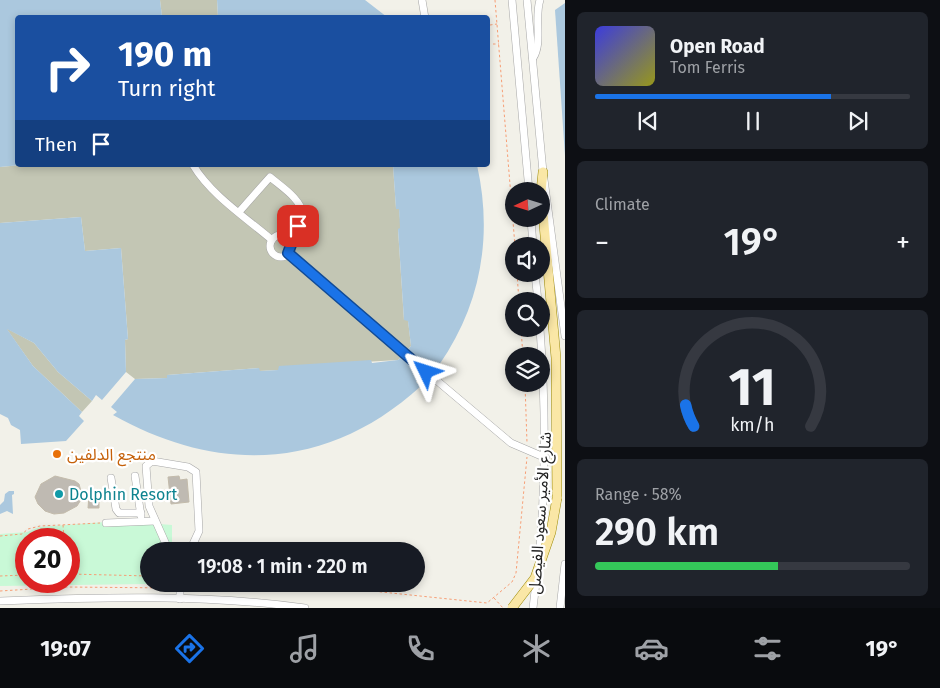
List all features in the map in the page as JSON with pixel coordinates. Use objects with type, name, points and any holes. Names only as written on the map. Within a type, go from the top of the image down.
[{"type":"main road","points":[[542,182],[543,172]]},
{"type":"main road","points":[[512,608],[535,578],[551,532],[557,498],[556,349],[545,228]]},
{"type":"street","points":[[422,0],[424,15]]},
{"type":"street","points":[[512,0],[528,182]]},
{"type":"street","points":[[527,0],[543,172],[565,336]]},
{"type":"street","points":[[532,58],[537,46],[537,17],[540,0]]},
{"type":"street","points":[[194,167],[215,192],[272,240]]},
{"type":"street","points":[[239,212],[270,177],[296,199],[302,207],[304,216],[289,239]]},
{"type":"street","points":[[279,235],[289,239],[291,245],[288,253],[281,257],[274,254],[270,248],[272,240],[279,235]]},
{"type":"street","points":[[288,253],[426,372]]},
{"type":"street","name":"شارع الأمير سعود الفيصل","points":[[533,608],[542,526],[546,458],[546,418],[541,337]]},
{"type":"street","points":[[435,379],[511,444],[546,458]]},
{"type":"street","points":[[165,542],[149,506],[146,466],[149,462],[188,467],[193,470],[198,478],[199,530],[195,542]]},
{"type":"street","points":[[135,476],[142,522]]},
{"type":"street","points":[[111,478],[116,509],[119,512],[141,513]]},
{"type":"street","points":[[106,523],[155,521]]},
{"type":"street","name":"شارع الأمير سعود الفيصل","points":[[560,608],[565,564]]},
{"type":"street","points":[[180,592],[180,599]]},
{"type":"street","points":[[0,601],[66,598],[180,599],[305,608]]},
{"type":"path","points":[[495,0],[514,237]]},
{"type":"path","points":[[490,25],[498,24]]},
{"type":"path","points":[[492,44],[499,44]]},
{"type":"path","points":[[375,592],[481,604],[487,603],[512,582],[516,573],[527,450],[525,392]]},
{"type":"path","points":[[0,536],[22,534],[28,529],[40,526],[106,523]]},
{"type":"path","points":[[63,524],[63,528]]},
{"type":"path","points":[[80,574],[140,576]]},
{"type":"path","points":[[0,576],[15,575]]},
{"type":"path","points":[[80,586],[140,586]]},
{"type":"path","points":[[0,591],[15,590]]},
{"type":"path","points":[[493,598],[503,608]]},
{"type":"shaded area","points":[[160,0],[217,0],[218,15],[162,15]]},
{"type":"shaded area","points":[[0,167],[393,167],[396,208],[399,209],[401,229],[398,229],[404,320],[408,320],[411,346],[398,360],[279,367],[279,370],[259,371],[259,368],[167,375],[167,378],[135,379],[126,372],[125,340],[128,339],[121,248],[85,251],[81,217],[0,223]]},
{"type":"shaded area","points":[[6,328],[34,343],[58,372],[92,401],[82,412],[33,366]]},
{"type":"green space","points":[[158,518],[159,524],[172,525],[172,542],[140,542],[140,584],[80,585],[80,528],[37,528]]},
{"type":"green space","points":[[15,533],[15,586],[0,586],[0,534]]},
{"type":"water","points":[[0,0],[160,0],[162,15],[15,15],[15,166],[0,167]]},
{"type":"water","points":[[217,0],[365,0],[384,15],[218,15]]},
{"type":"water","points":[[565,3],[565,156],[555,10]]},
{"type":"water","points":[[393,167],[477,167],[484,218],[480,269],[474,294],[465,318],[439,365],[435,362],[416,382],[421,386],[386,414],[349,434],[311,448],[273,454],[233,454],[193,448],[153,434],[113,415],[117,412],[111,407],[135,379],[167,378],[167,375],[259,368],[260,371],[278,370],[279,366],[371,360],[372,363],[398,360],[411,346],[408,321],[404,320],[398,229],[400,228],[399,209],[396,209]]},
{"type":"water","points":[[81,217],[85,251],[121,248],[128,339],[125,340],[126,372],[102,400],[96,395],[92,401],[58,372],[34,343],[7,329],[33,366],[82,412],[79,416],[84,421],[66,441],[21,444],[20,430],[11,425],[8,418],[0,414],[0,223]]},
{"type":"water","points":[[9,491],[14,491],[12,495],[13,514],[7,511],[0,514],[0,505],[4,501],[5,494]]},
{"type":"building","points":[[432,365],[441,373],[439,375],[431,375],[432,383],[427,388],[419,380],[422,376],[430,376]]},
{"type":"building","name":"Dolphin Resort","points":[[55,476],[75,481],[79,484],[82,495],[84,495],[77,506],[64,513],[54,514],[45,511],[38,504],[35,497],[41,484]]},
{"type":"building","points":[[179,476],[180,480],[187,479],[189,502],[171,504],[168,477]]},
{"type":"building","points":[[89,495],[99,495],[99,508],[88,508]]},
{"type":"place","name":"منتجع الدلفين","points":[[57,454]]},
{"type":"place","name":"Dolphin Resort","points":[[59,494]]},
{"type":"route","points":[[298,226],[289,239],[291,248],[288,253],[426,372]]}]
